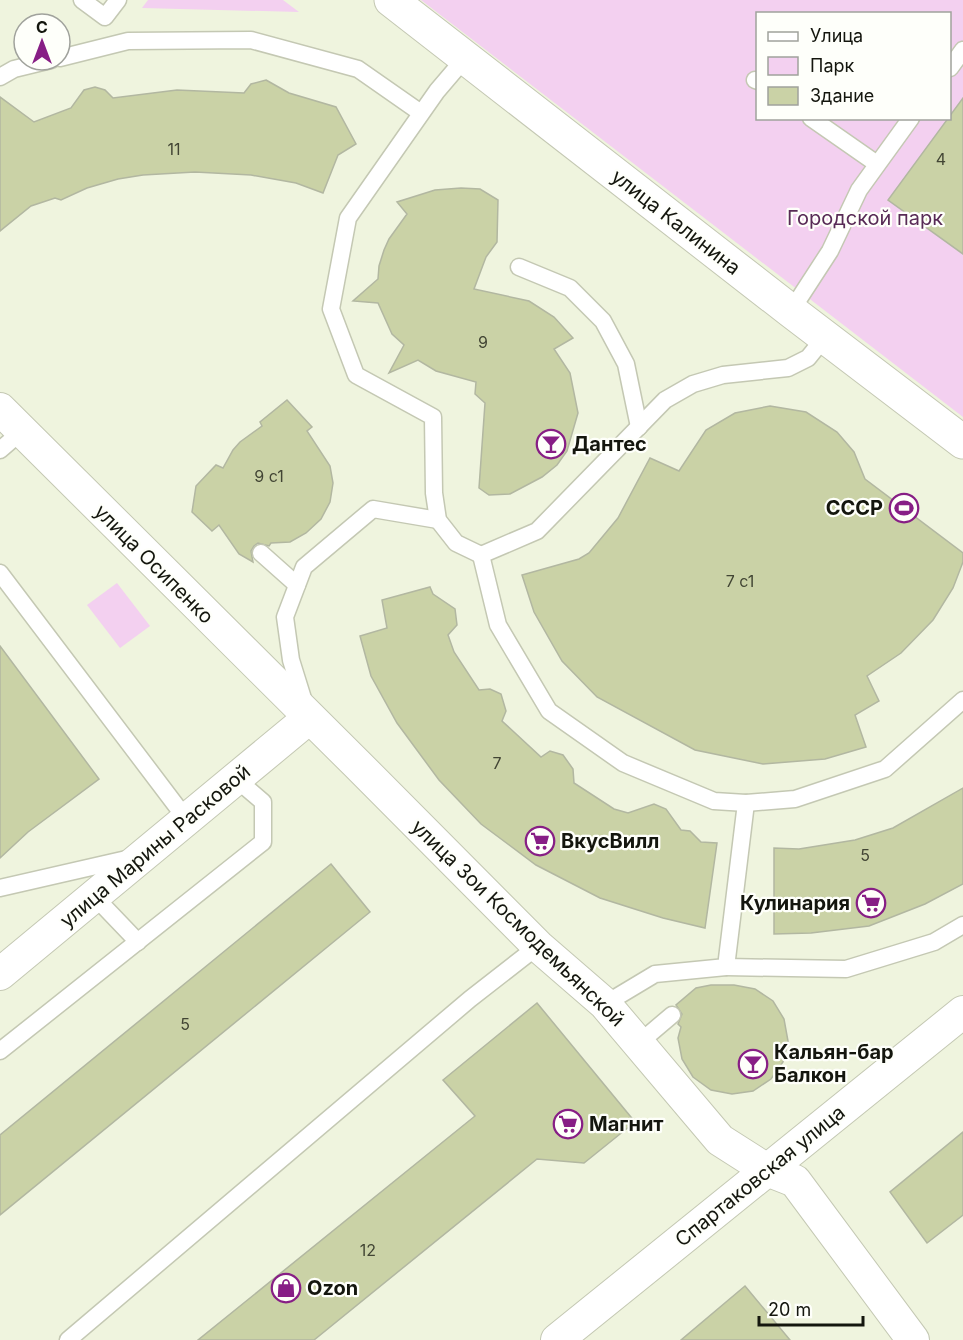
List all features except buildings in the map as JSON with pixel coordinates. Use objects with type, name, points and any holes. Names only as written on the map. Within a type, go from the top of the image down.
[{"type":"street","name":"улица Калинина","points":[[391,0],[963,442]]},
{"type":"street","name":"улица Осипенко","points":[[7,430],[309,718]]},
{"type":"street","name":"улица Марины Расковой","points":[[0,974],[309,718]]},
{"type":"street","name":"улица Зои Космодемьянской","points":[[309,718],[538,946],[605,1004],[720,1140],[767,1170],[795,1181],[913,1340]]},
{"type":"street","name":"Спартаковская улица","points":[[557,1340],[963,1012]]},
{"type":"lane","points":[[82,0],[105,17],[118,0]]},
{"type":"lane","points":[[72,55],[128,41],[252,39],[358,69],[421,113]]},
{"type":"lane","points":[[951,67],[963,50]]},
{"type":"lane","points":[[466,57],[437,91],[348,218],[331,309],[356,375],[433,417],[434,493],[438,520],[456,543],[481,555],[537,531],[665,400],[693,384],[723,375],[789,368],[808,358],[825,337]]},
{"type":"lane","points":[[814,120],[876,164]]},
{"type":"lane","points":[[791,311],[830,251],[859,190],[909,120]]},
{"type":"lane","points":[[519,267],[570,288],[603,321],[626,364],[639,427]]},
{"type":"lane","points":[[309,718],[291,660],[285,617],[304,567],[373,509],[438,520]]},
{"type":"lane","points":[[261,554],[297,585]]},
{"type":"lane","points":[[481,555],[498,625],[549,711],[623,764],[714,801],[746,803],[795,799],[885,769],[963,700]]},
{"type":"lane","points":[[0,573],[187,820]]},
{"type":"lane","points":[[0,1051],[263,842],[263,802],[236,779]]},
{"type":"lane","points":[[726,967],[746,803]]},
{"type":"lane","points":[[0,888],[143,856]]},
{"type":"lane","points":[[94,896],[138,942]]},
{"type":"lane","points":[[605,1004],[655,974],[726,967],[846,969],[934,942],[963,925]]},
{"type":"lane","points":[[68,1340],[470,999],[538,946]]},
{"type":"lane","points":[[639,1043],[672,1015]]},
{"type":"green space","points":[[148,0],[283,0],[299,12],[142,8]]},
{"type":"green space","name":"Городской парк","points":[[421,0],[963,0],[963,417]]},
{"type":"green space","points":[[117,583],[150,626],[120,648],[87,605]]},
{"type":"place","name":"Дантес","points":[[551,444]]},
{"type":"place","name":"СССР","points":[[904,508]]},
{"type":"place","name":"ВкусВилл","points":[[540,841]]},
{"type":"place","name":"Кулинария","points":[[871,903]]},
{"type":"place","name":"Кальян-бар Балкон","points":[[753,1064]]},
{"type":"place","name":"Магнит","points":[[568,1124]]},
{"type":"place","name":"Ozon","points":[[286,1288]]}]
